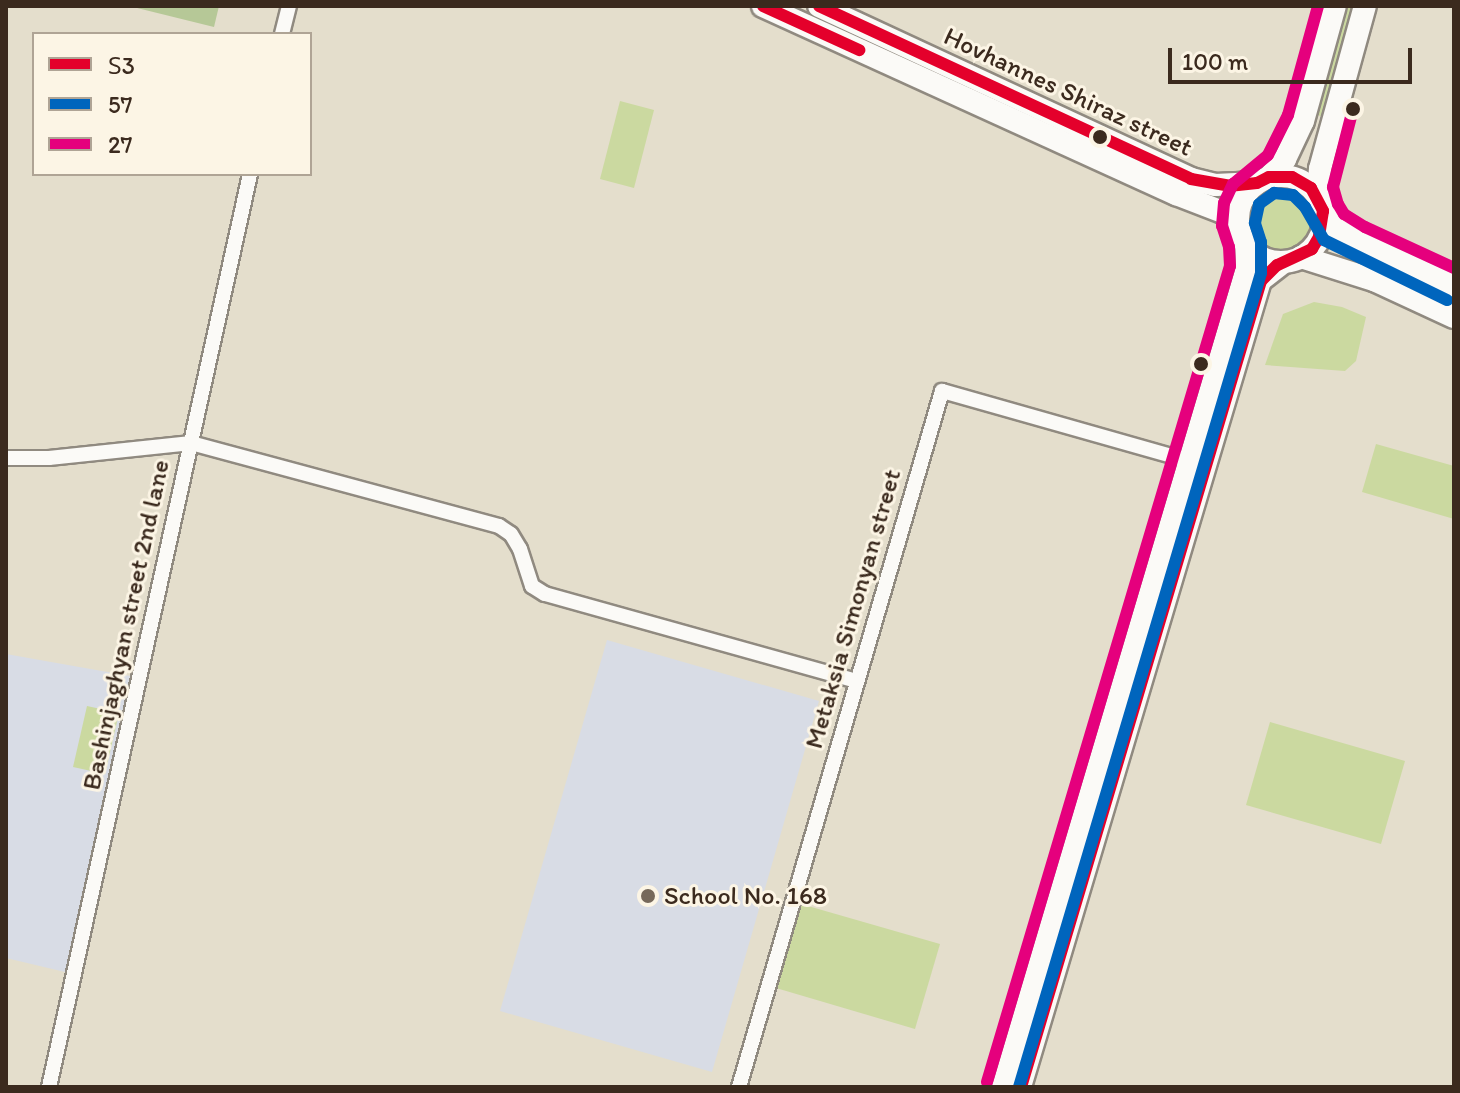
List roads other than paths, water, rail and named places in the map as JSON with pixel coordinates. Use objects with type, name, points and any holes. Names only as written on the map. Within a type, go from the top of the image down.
[{"type":"main road","name":"Hovhannes Shiraz street","points":[[763,6],[1183,198],[1223,212],[1242,234]]},
{"type":"main road","name":"Hovhannes Shiraz street","points":[[819,6],[1191,179],[1215,185],[1263,180]]},
{"type":"main road","points":[[1002,1087],[1246,268],[1242,234],[1245,194],[1285,159],[1303,121],[1335,6]]},
{"type":"main road","points":[[1021,1087],[1261,281],[1319,237],[1320,169],[1365,6]]},
{"type":"main road","points":[[1263,180],[1292,177],[1311,188],[1333,226],[1357,241],[1454,286]]},
{"type":"main road","points":[[1242,234],[1263,258],[1293,259],[1345,269],[1454,317]]},
{"type":"street","points":[[282,32],[289,6]]},
{"type":"street","name":"Bashinjaghyan street 2nd lane","points":[[49,1087],[250,176]]},
{"type":"street","name":"Metaksia Simonyan street","points":[[739,1087],[942,391],[1189,461]]},
{"type":"street","points":[[6,458],[49,458],[191,443],[499,526],[511,534],[520,549],[532,586],[545,594],[857,681]]},
{"type":"place","name":"School No. 168","points":[[648,896]]}]
